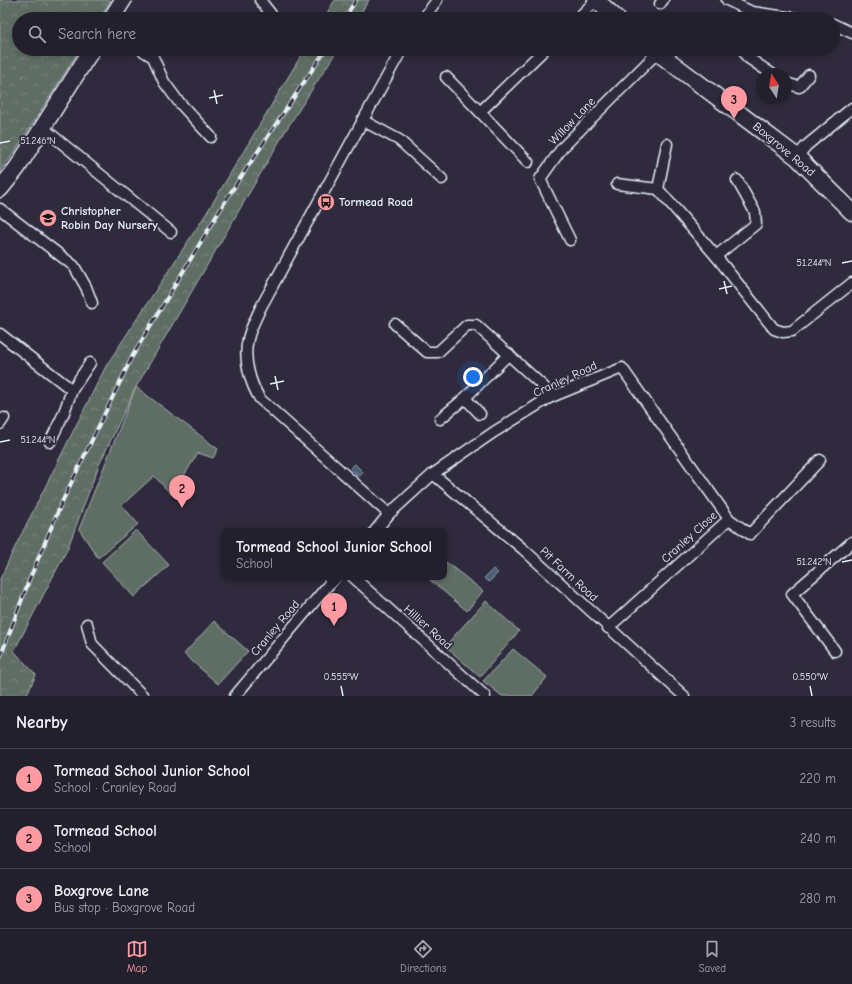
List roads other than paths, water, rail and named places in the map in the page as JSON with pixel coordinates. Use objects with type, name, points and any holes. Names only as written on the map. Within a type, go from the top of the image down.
[{"type":"main road","points":[[115,12],[123,0]]},
{"type":"main road","points":[[596,0],[609,12]]},
{"type":"main road","points":[[0,189],[17,168],[88,56]]},
{"type":"main road","name":"Boxgrove Road","points":[[662,56],[796,157],[852,212]]},
{"type":"street","points":[[260,0],[270,12]]},
{"type":"street","points":[[428,12],[438,0]]},
{"type":"street","points":[[584,12],[596,0]]},
{"type":"street","points":[[727,0],[745,12]]},
{"type":"street","points":[[840,27],[852,33]]},
{"type":"street","points":[[151,56],[164,82],[178,101],[211,137]]},
{"type":"street","points":[[389,514],[260,399],[251,382],[247,363],[247,340],[261,307],[398,56]]},
{"type":"street","points":[[480,112],[539,56]]},
{"type":"street","name":"Willow Lane","points":[[570,240],[540,179],[562,148],[650,56]]},
{"type":"street","points":[[747,56],[763,68]]},
{"type":"street","points":[[792,85],[799,87],[809,74]]},
{"type":"street","points":[[446,77],[528,162]]},
{"type":"street","points":[[796,157],[806,146],[852,108]]},
{"type":"street","points":[[362,120],[399,140],[442,179]]},
{"type":"street","points":[[42,127],[171,232]]},
{"type":"street","points":[[658,189],[667,144]]},
{"type":"street","points":[[716,256],[756,224],[755,212],[737,180]]},
{"type":"street","points":[[617,184],[658,189],[716,256],[774,329],[783,332],[792,331],[852,283]]},
{"type":"street","points":[[0,209],[74,266],[86,287],[92,303]]},
{"type":"street","points":[[395,324],[427,352],[438,352],[467,325],[476,326],[544,387],[549,398]]},
{"type":"street","points":[[0,334],[72,390]]},
{"type":"street","points":[[440,419],[465,398],[509,354]]},
{"type":"street","points":[[50,442],[63,415],[72,390],[90,363]]},
{"type":"street","name":"Cranley Road","points":[[377,528],[389,514],[433,474],[494,432],[549,398],[622,368],[729,519]]},
{"type":"street","points":[[465,398],[480,414]]},
{"type":"street","name":"Cranley Close","points":[[608,628],[729,519],[750,534],[820,460]]},
{"type":"street","name":"Pit Farm Road","points":[[433,474],[523,548],[608,628],[684,696]]},
{"type":"street","points":[[835,651],[792,594],[852,542]]},
{"type":"street","name":"Cranley Road","points":[[235,696],[332,580]]},
{"type":"street","name":"Hillier Road","points":[[356,580],[485,696]]},
{"type":"street","points":[[87,624],[92,644],[143,696]]},
{"type":"water","points":[[355,464],[363,472],[359,477],[350,468]]},
{"type":"water","points":[[493,569],[498,573],[489,582],[484,578]]},
{"type":"railway","points":[[348,12],[356,0]]},
{"type":"railway","points":[[0,658],[30,578],[62,502],[133,355],[229,195],[321,56]]},
{"type":"place","name":"Boxgrove Lane","points":[[734,119]]},
{"type":"place","name":"Tormead Road","points":[[326,202]]},
{"type":"place","name":"Christopher Robin Day Nursery","points":[[48,218]]},
{"type":"place","name":"Tormead School","points":[[182,508]]},
{"type":"place","name":"Tormead School Junior School","points":[[334,626]]}]
